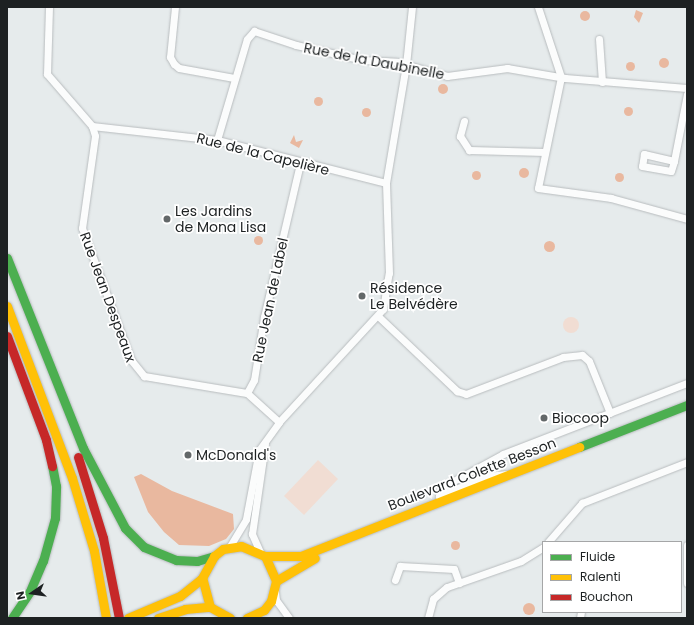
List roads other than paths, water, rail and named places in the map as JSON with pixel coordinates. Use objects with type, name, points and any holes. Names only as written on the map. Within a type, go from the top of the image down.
[{"type":"main road","points":[[7,258],[83,448],[125,528],[144,547],[170,558],[197,561],[214,556],[230,546]]},
{"type":"main road","points":[[7,268],[91,496],[119,618]]},
{"type":"main road","points":[[7,306],[72,478],[94,551],[106,618]]},
{"type":"main road","points":[[7,336],[46,440],[54,470],[56,503],[44,561],[30,591],[12,618]]},
{"type":"main road","name":"Boulevard Colette Besson","points":[[230,546],[263,554],[302,556],[687,405]]},
{"type":"main road","name":"Boulevard Colette Besson","points":[[276,585],[304,562],[687,411]]},
{"type":"main road","points":[[254,617],[264,610],[276,585],[263,554]]},
{"type":"main road","points":[[128,618],[192,589],[202,578],[214,556]]},
{"type":"main road","points":[[202,578],[210,607]]},
{"type":"main road","points":[[158,618],[185,610],[210,607],[230,618]]},
{"type":"street","points":[[49,7],[47,74],[92,126]]},
{"type":"street","points":[[175,7],[170,57],[174,64],[179,68],[234,78],[216,140]]},
{"type":"street","points":[[230,546],[246,519],[255,460],[265,441],[279,422],[379,317],[389,280],[386,183],[406,65],[412,7]]},
{"type":"street","points":[[538,7],[561,77],[538,188],[611,198],[687,219]]},
{"type":"street","name":"Rue de la Daubinelle","points":[[234,78],[247,39],[254,31],[296,45],[406,65],[447,76],[507,68],[602,82],[687,88]]},
{"type":"street","points":[[599,39],[602,82]]},
{"type":"street","points":[[674,160],[687,94]]},
{"type":"street","points":[[464,121],[460,136],[469,150],[545,152]]},
{"type":"street","name":"Rue de la Capelière","points":[[92,126],[216,140],[300,163],[386,183]]},
{"type":"street","name":"Rue Jean Despeaux","points":[[92,126],[95,136],[82,228],[136,370],[144,376],[248,393]]},
{"type":"street","name":"Rue Jean de Label","points":[[248,393],[254,380],[264,317],[300,163]]},
{"type":"street","points":[[379,317],[457,391],[466,394],[563,357],[582,355],[589,361],[610,413]]},
{"type":"street","points":[[432,505],[446,485],[491,462],[503,454],[687,383]]},
{"type":"street","points":[[248,393],[279,422]]},
{"type":"street","points":[[263,554],[252,534],[265,441]]},
{"type":"street","points":[[487,476],[491,462]]},
{"type":"street","points":[[549,541],[582,503],[687,462]]},
{"type":"street","points":[[439,496],[487,476],[511,474]]},
{"type":"street","points":[[687,546],[687,584]]},
{"type":"street","points":[[428,618],[433,599],[459,583],[521,562],[542,547]]},
{"type":"street","points":[[395,580],[400,566],[454,569],[459,583]]},
{"type":"street","points":[[276,585],[276,600],[289,618]]},
{"type":"place","name":"Les Jardins de Mona Lisa","points":[[167,219]]},
{"type":"place","name":"Résidence Le Belvédère","points":[[362,296]]},
{"type":"place","name":"Biocoop","points":[[544,418]]},
{"type":"place","name":"McDonald's","points":[[188,455]]}]
